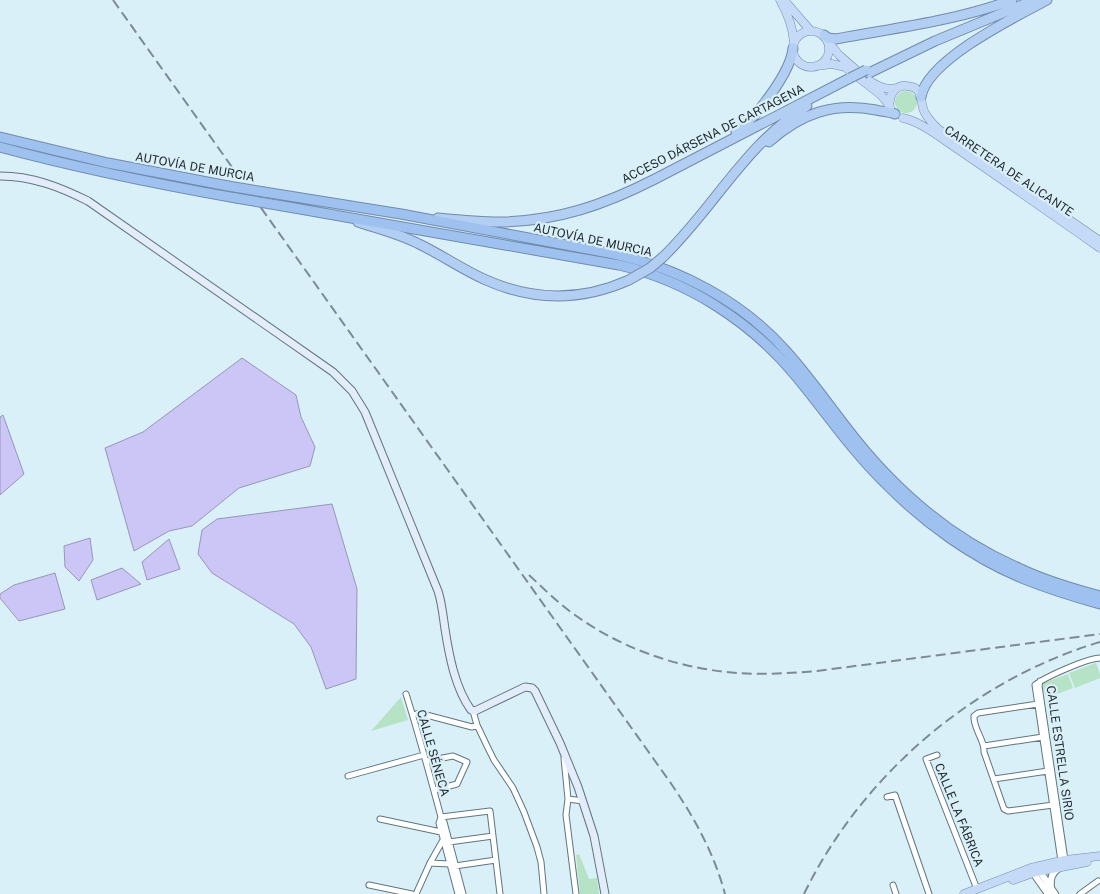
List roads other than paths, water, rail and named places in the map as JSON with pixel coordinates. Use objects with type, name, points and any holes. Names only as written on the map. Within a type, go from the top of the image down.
[{"type":"highway","points":[[826,38],[836,38],[953,18],[1012,0]]},
{"type":"highway","name":"ACCESO DÁRSENA DE CARTAGENA","points":[[346,218],[405,237],[484,280],[523,293],[565,296],[586,294],[618,285],[650,268],[663,257],[677,243],[747,158],[776,128],[806,107],[852,80],[932,37],[1019,0]]},
{"type":"highway","name":"ACCESO DÁRSENA DE CARTAGENA","points":[[868,71],[1034,0]]},
{"type":"highway","points":[[922,100],[923,90],[930,78],[957,54],[980,37],[1047,0]]},
{"type":"highway","points":[[672,170],[730,136],[760,110],[786,70],[794,46]]},
{"type":"highway","name":"ACCESO DÁRSENA DE CARTAGENA","points":[[401,214],[409,213],[443,218],[498,222],[531,220],[581,210],[614,199],[852,80]]},
{"type":"highway","points":[[697,219],[752,157],[778,134],[800,120],[824,110],[844,107],[896,113]]},
{"type":"highway","points":[[0,132],[8,134],[20,142]]},
{"type":"highway","name":"AUTOVÍA DE MURCIA","points":[[0,137],[108,163],[228,186],[401,214],[620,256],[677,274],[730,303],[763,328],[786,351],[860,456],[883,482],[919,514],[950,538],[1017,576],[1100,604]]},
{"type":"highway","name":"AUTOVÍA DE MURCIA","points":[[0,147],[114,175],[346,218],[612,264],[666,280],[713,303],[762,340],[821,401],[888,477],[949,527],[983,550],[1020,569],[1100,596]]},
{"type":"main road","points":[[780,0],[788,16],[795,56],[800,62],[808,67],[816,66],[823,62],[828,57],[830,49],[826,38]]},
{"type":"main road","points":[[784,0],[810,30],[818,32],[826,38],[839,55],[876,85],[886,89],[894,89],[900,87],[908,86],[917,90],[922,100],[920,111],[910,118],[896,113],[890,102],[891,94],[900,87]]},
{"type":"main road","points":[[794,46],[800,35],[810,30]]},
{"type":"main road","name":"CARRETERA DE ALICANTE","points":[[816,66],[832,64],[845,67],[883,97],[896,113],[917,123],[947,142],[1100,248]]},
{"type":"main road","name":"CARRETERA DE ALICANTE","points":[[922,100],[927,118],[938,129],[1100,241]]},
{"type":"main road","points":[[0,176],[40,181],[66,190],[88,201],[332,372],[352,391],[365,412],[438,591],[454,674],[467,703],[473,711],[525,686],[535,691],[563,751],[583,801],[594,836],[605,894]]},
{"type":"main road","points":[[964,894],[1031,868],[1062,863],[1083,863],[1100,857]]},
{"type":"main road","points":[[977,889],[993,886],[1062,863]]},
{"type":"main road","points":[[1008,876],[1037,872]]},
{"type":"street","points":[[1040,682],[1082,663],[1100,658]]},
{"type":"street","name":"CALLE ESTRELLA SIRIO","points":[[1040,682],[1035,685],[1062,863]]},
{"type":"street","name":"CALLE ESTRELLA SIRIO","points":[[1040,682],[1062,863]]},
{"type":"street","name":"CALLE SÉNECA","points":[[406,694],[444,822],[446,841],[458,894]]},
{"type":"street","points":[[1038,704],[978,713],[974,718],[975,726],[984,746],[984,752],[1004,809],[1008,811],[1053,805]]},
{"type":"street","points":[[473,711],[477,725],[494,760],[513,788],[524,812],[541,862],[544,894]]},
{"type":"street","points":[[413,715],[419,713],[472,727],[477,725]]},
{"type":"street","points":[[984,746],[1043,737]]},
{"type":"street","points":[[563,751],[568,799],[566,815],[576,894]]},
{"type":"street","points":[[348,776],[424,754]]},
{"type":"street","name":"CALLE LA FÁBRICA","points":[[937,755],[926,759],[977,889]]},
{"type":"street","points":[[427,761],[453,756],[467,762],[457,784],[434,790]]},
{"type":"street","points":[[994,779],[1048,771]]},
{"type":"street","points":[[887,797],[895,795],[929,894]]},
{"type":"street","points":[[568,799],[583,801]]},
{"type":"street","points":[[441,817],[490,811],[500,894]]},
{"type":"street","name":"CALLE SÉNECA","points":[[441,817],[439,823],[446,841]]},
{"type":"street","points":[[380,819],[441,832]]},
{"type":"street","points":[[416,894],[430,863],[446,841],[493,836]]},
{"type":"street","points":[[430,863],[452,865],[496,860]]},
{"type":"street","points":[[1052,892],[1051,877],[1062,863]]},
{"type":"street","name":"CALLE SÉNECA","points":[[452,865],[463,894]]},
{"type":"street","points":[[1037,872],[1036,877],[1052,892]]},
{"type":"street","points":[[1080,894],[1098,882]]},
{"type":"street","points":[[369,885],[412,894]]},
{"type":"street","points":[[893,885],[896,894]]},
{"type":"railway","points":[[113,0],[670,782],[702,836],[715,864],[725,894]]},
{"type":"railway","points":[[529,575],[575,615],[612,638],[673,662],[716,671],[768,674],[817,671],[1100,634]]},
{"type":"railway","points":[[804,894],[828,851],[857,810],[890,772],[926,738],[966,707],[1008,681],[1053,659],[1100,642]]}]
